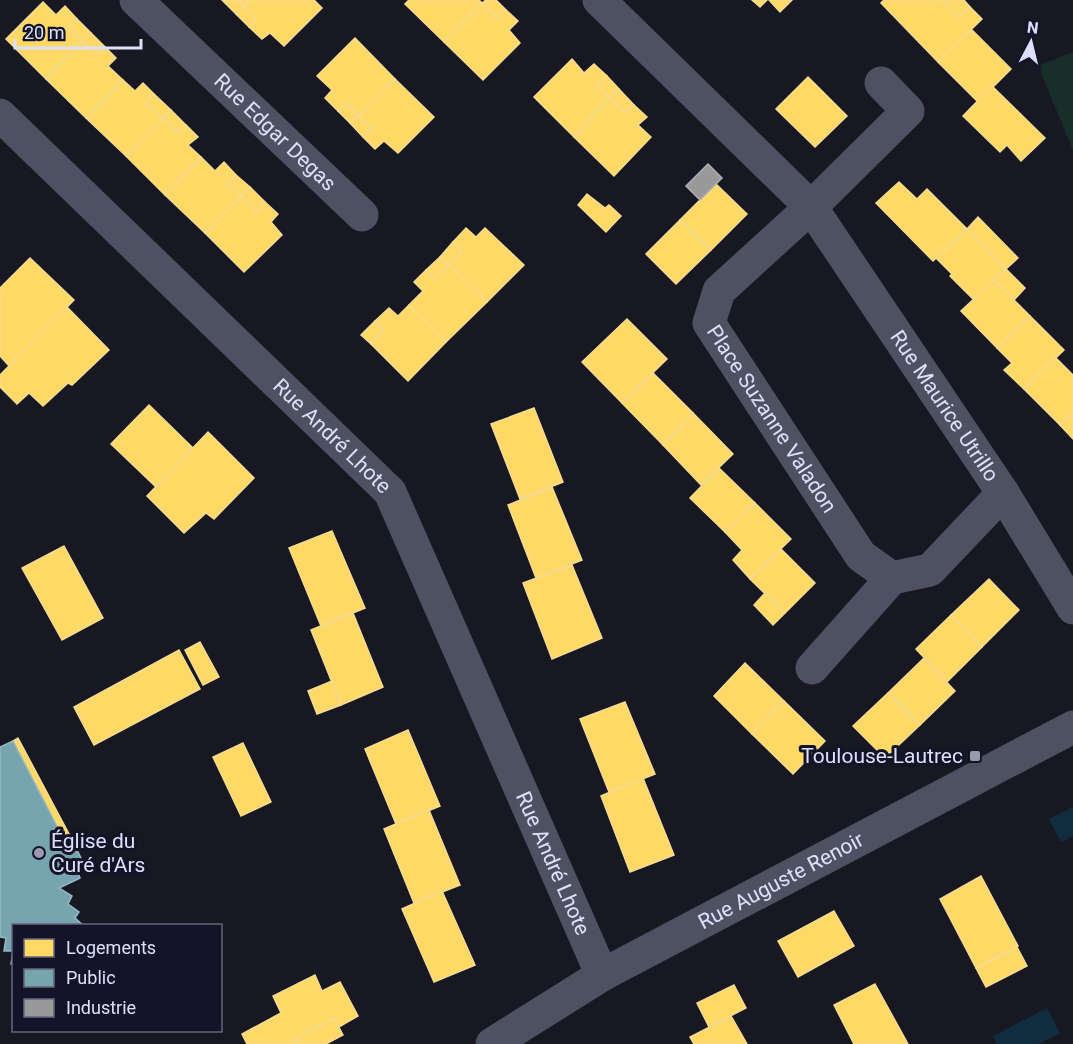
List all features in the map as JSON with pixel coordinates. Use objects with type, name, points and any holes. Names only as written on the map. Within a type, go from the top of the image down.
[{"type":"street","name":"Rue Edgar Degas","points":[[136,0],[362,215]]},
{"type":"street","name":"Rue Maurice Utrillo","points":[[599,0],[811,207],[1003,493],[1073,608]]},
{"type":"street","points":[[811,207],[908,111],[881,82]]},
{"type":"street","name":"Rue André Lhote","points":[[0,115],[390,492],[602,975]]},
{"type":"street","name":"Place Suzanne Valadon","points":[[811,207],[719,291],[710,323],[861,556],[892,578]]},
{"type":"street","points":[[812,668],[892,578],[930,570],[1003,493]]},
{"type":"street","name":"Rue Auguste Renoir","points":[[492,1044],[602,975],[1073,727]]},
{"type":"green space","points":[[1073,52],[1073,150],[1038,66]]},
{"type":"water","points":[[1073,807],[1073,836],[1061,842],[1049,819]]},
{"type":"water","points":[[1047,1008],[1060,1033],[1039,1044],[997,1044],[993,1036]]},
{"type":"building: Logements","points":[[222,0],[237,0],[244,6],[236,14]]},
{"type":"building: Logements","points":[[237,0],[250,0],[244,6]]},
{"type":"building: Logements","points":[[250,0],[314,0],[322,8],[284,46],[270,33],[262,39],[249,27],[256,19],[244,6]]},
{"type":"building: Logements","points":[[409,0],[479,0],[482,3],[444,42],[405,4]]},
{"type":"building: Logements","points":[[486,0],[496,0],[506,10],[497,18],[482,3]]},
{"type":"building: Logements","points":[[752,0],[767,0],[760,7]]},
{"type":"building: Logements","points":[[769,0],[792,0],[780,12]]},
{"type":"building: Logements","points":[[884,0],[942,0],[959,17],[970,7],[982,19],[938,62],[881,3]]},
{"type":"building: Logements","points":[[942,0],[964,0],[970,7],[959,17]]},
{"type":"building: Logements","points":[[43,2],[56,15],[65,6],[77,19],[69,27],[82,41],[46,79],[6,39]]},
{"type":"building: Logements","points":[[482,3],[497,18],[506,10],[518,21],[509,30],[520,43],[483,80],[444,42]]},
{"type":"building: Logements","points":[[244,6],[256,19],[249,27],[236,14]]},
{"type":"building: Logements","points":[[77,19],[91,33],[82,41],[69,27]]},
{"type":"building: Logements","points":[[971,29],[1011,69],[978,102],[938,62]]},
{"type":"building: Logements","points":[[91,33],[105,47],[96,55],[82,41]]},
{"type":"building: Logements","points":[[355,38],[395,79],[358,116],[347,104],[338,111],[325,98],[332,90],[317,76]]},
{"type":"building: Logements","points":[[82,41],[96,55],[105,47],[116,58],[108,66],[123,80],[86,118],[46,79]]},
{"type":"building: Logements","points":[[572,59],[584,73],[594,64],[607,76],[597,85],[610,98],[574,137],[534,97]]},
{"type":"building: Logements","points":[[607,76],[619,89],[610,98],[597,85]]},
{"type":"building: Logements","points":[[808,77],[847,116],[815,147],[776,109]]},
{"type":"building: Logements","points":[[395,79],[434,117],[398,153],[384,141],[375,149],[363,137],[372,129],[358,116]]},
{"type":"building: Logements","points":[[123,80],[135,91],[143,83],[154,94],[146,103],[163,119],[126,156],[86,118]]},
{"type":"building: Logements","points":[[992,86],[1045,138],[1021,161],[1007,145],[1000,152],[963,116]]},
{"type":"building: Logements","points":[[619,89],[634,105],[625,113],[610,98]]},
{"type":"building: Logements","points":[[154,94],[171,110],[163,119],[146,103]]},
{"type":"building: Logements","points":[[610,98],[625,113],[634,105],[647,117],[638,125],[651,137],[614,176],[574,137]]},
{"type":"building: Logements","points":[[347,104],[358,116],[350,123],[338,111]]},
{"type":"building: Logements","points":[[171,110],[186,125],[175,132],[163,119]]},
{"type":"building: Logements","points":[[358,116],[372,129],[363,137],[350,123]]},
{"type":"building: Logements","points":[[163,119],[175,132],[186,125],[198,137],[188,145],[201,157],[165,195],[126,156]]},
{"type":"building: Logements","points":[[201,157],[215,171],[224,162],[236,175],[228,183],[242,196],[205,233],[165,195]]},
{"type":"building: Logements","points":[[236,175],[250,187],[242,196],[228,183]]},
{"type":"building: Logements","points":[[899,182],[917,199],[927,189],[967,229],[933,261],[876,203]]},
{"type":"building: Logements","points":[[716,184],[747,214],[711,250],[680,220]]},
{"type":"building: Logements","points":[[250,187],[265,202],[256,211],[242,196]]},
{"type":"building: Logements","points":[[587,194],[605,208],[609,205],[621,216],[606,232],[578,205]]},
{"type":"building: Logements","points":[[242,196],[256,211],[265,202],[278,214],[271,222],[282,235],[244,272],[205,233]]},
{"type":"building: Logements","points":[[978,217],[1018,258],[1006,269],[967,229]]},
{"type":"building: Logements","points":[[680,220],[711,250],[676,284],[646,254]]},
{"type":"building: Logements","points":[[466,228],[476,237],[485,228],[524,265],[487,302],[449,265],[462,252],[453,242]]},
{"type":"building: Logements","points":[[967,229],[1006,269],[974,300],[936,258]]},
{"type":"building: Logements","points":[[453,242],[462,252],[449,265],[440,257]]},
{"type":"building: Logements","points":[[440,257],[449,265],[435,279],[426,270]]},
{"type":"building: Logements","points":[[30,258],[74,300],[9,366],[0,356],[0,288]]},
{"type":"building: Logements","points":[[449,265],[487,302],[446,342],[409,305],[423,291],[414,282],[426,270],[435,279]]},
{"type":"building: Logements","points":[[1006,269],[1025,288],[1014,300],[994,280]]},
{"type":"building: Logements","points":[[994,280],[1030,316],[997,348],[961,311]]},
{"type":"building: Logements","points":[[409,305],[446,342],[408,381],[371,344],[384,329],[375,321],[389,308],[398,316]]},
{"type":"building: Logements","points":[[67,307],[109,350],[72,385],[68,383],[43,406],[29,393],[17,404],[0,387],[0,375]]},
{"type":"building: Logements","points":[[1030,316],[1064,350],[1024,389],[1004,370],[1012,363],[997,348]]},
{"type":"building: Logements","points":[[627,319],[667,359],[622,403],[582,362]]},
{"type":"building: Logements","points":[[375,321],[384,329],[371,344],[361,335]]},
{"type":"building: Logements","points":[[1056,358],[1073,375],[1073,413],[1060,425],[1024,389]]},
{"type":"building: Logements","points":[[653,373],[693,413],[663,445],[622,403]]},
{"type":"building: Logements","points":[[149,405],[193,448],[156,487],[111,444]]},
{"type":"building: Logements","points":[[534,408],[563,482],[520,499],[491,424]]},
{"type":"building: Logements","points":[[693,413],[733,454],[701,485],[663,445]]},
{"type":"building: Logements","points":[[1073,413],[1073,439],[1060,425]]},
{"type":"building: Logements","points":[[208,432],[254,478],[214,519],[206,513],[184,533],[147,496]]},
{"type":"building: Logements","points":[[719,468],[755,503],[725,532],[690,498]]},
{"type":"building: Logements","points":[[552,487],[582,560],[536,578],[508,505]]},
{"type":"building: Logements","points":[[755,503],[791,539],[750,579],[733,560],[742,550],[725,532]]},
{"type":"building: Logements","points":[[332,531],[365,608],[321,626],[289,548]]},
{"type":"building: Logements","points":[[64,546],[103,618],[62,640],[22,568]]},
{"type":"building: Logements","points":[[781,549],[815,583],[785,613],[750,579]]},
{"type":"building: Logements","points":[[572,565],[602,638],[552,659],[523,583]]},
{"type":"building: Logements","points":[[989,579],[1019,610],[982,647],[951,615]]},
{"type":"building: Logements","points":[[765,593],[785,613],[773,625],[754,605]]},
{"type":"building: Logements","points":[[353,613],[383,687],[341,705],[311,630]]},
{"type":"building: Logements","points":[[951,615],[982,647],[947,682],[916,649]]},
{"type":"building: Logements","points":[[200,642],[219,677],[203,685],[185,650]]},
{"type":"building: Logements","points":[[179,650],[200,689],[94,745],[74,707]]},
{"type":"building: Logements","points":[[924,658],[955,691],[920,725],[888,693]]},
{"type":"building: Logements","points":[[745,663],[784,701],[752,734],[714,696]]},
{"type":"building: Logements","points":[[332,681],[341,705],[317,714],[308,691]]},
{"type":"building: Logements","points":[[888,693],[920,725],[885,758],[853,726]]},
{"type":"building: Logements","points":[[784,701],[825,741],[793,774],[752,734]]},
{"type":"building: Logements","points":[[625,702],[655,774],[609,792],[580,719]]},
{"type":"building: Logements","points":[[408,730],[440,806],[396,824],[365,749]]},
{"type":"building: Logements","points":[[18,738],[69,834],[63,838],[13,741]]},
{"type":"building: Logements","points":[[243,743],[271,802],[241,816],[213,757]]},
{"type":"building: Logements","points":[[643,778],[674,855],[630,872],[601,796]]},
{"type":"building: Logements","points":[[429,810],[460,885],[414,903],[384,829]]},
{"type":"building: Logements","points":[[981,876],[1018,946],[976,968],[940,899]]},
{"type":"building: Logements","points":[[442,891],[475,965],[434,982],[402,909]]},
{"type":"building: Logements","points":[[834,911],[854,946],[798,977],[778,941]]},
{"type":"building: Logements","points":[[1017,947],[1027,966],[986,987],[976,968]]},
{"type":"building: Logements","points":[[315,975],[322,991],[340,982],[358,1016],[339,1027],[334,1018],[295,1039],[298,1044],[247,1044],[242,1034],[281,1013],[273,996]]},
{"type":"building: Logements","points":[[875,984],[908,1044],[854,1044],[834,1005]]},
{"type":"building: Logements","points":[[734,985],[746,1008],[709,1027],[697,1003]]},
{"type":"building: Logements","points":[[731,1016],[747,1044],[694,1044],[690,1037]]},
{"type":"building: Logements","points":[[334,1018],[343,1035],[326,1044],[298,1044],[295,1039]]},
{"type":"building: Public","name":"Église du Curé d'Ars","points":[[13,741],[63,838],[69,834],[86,868],[78,872],[80,878],[59,888],[72,896],[68,904],[79,912],[75,918],[82,924],[12,924],[12,951],[4,951],[6,938],[0,937],[0,747]]},
{"type":"building: Industrie","points":[[708,164],[722,178],[700,200],[686,186]]},
{"type":"place","name":"Toulouse-Lautrec","points":[[975,756]]},
{"type":"place","name":"Église du Curé d'Ars","points":[[39,853]]}]
